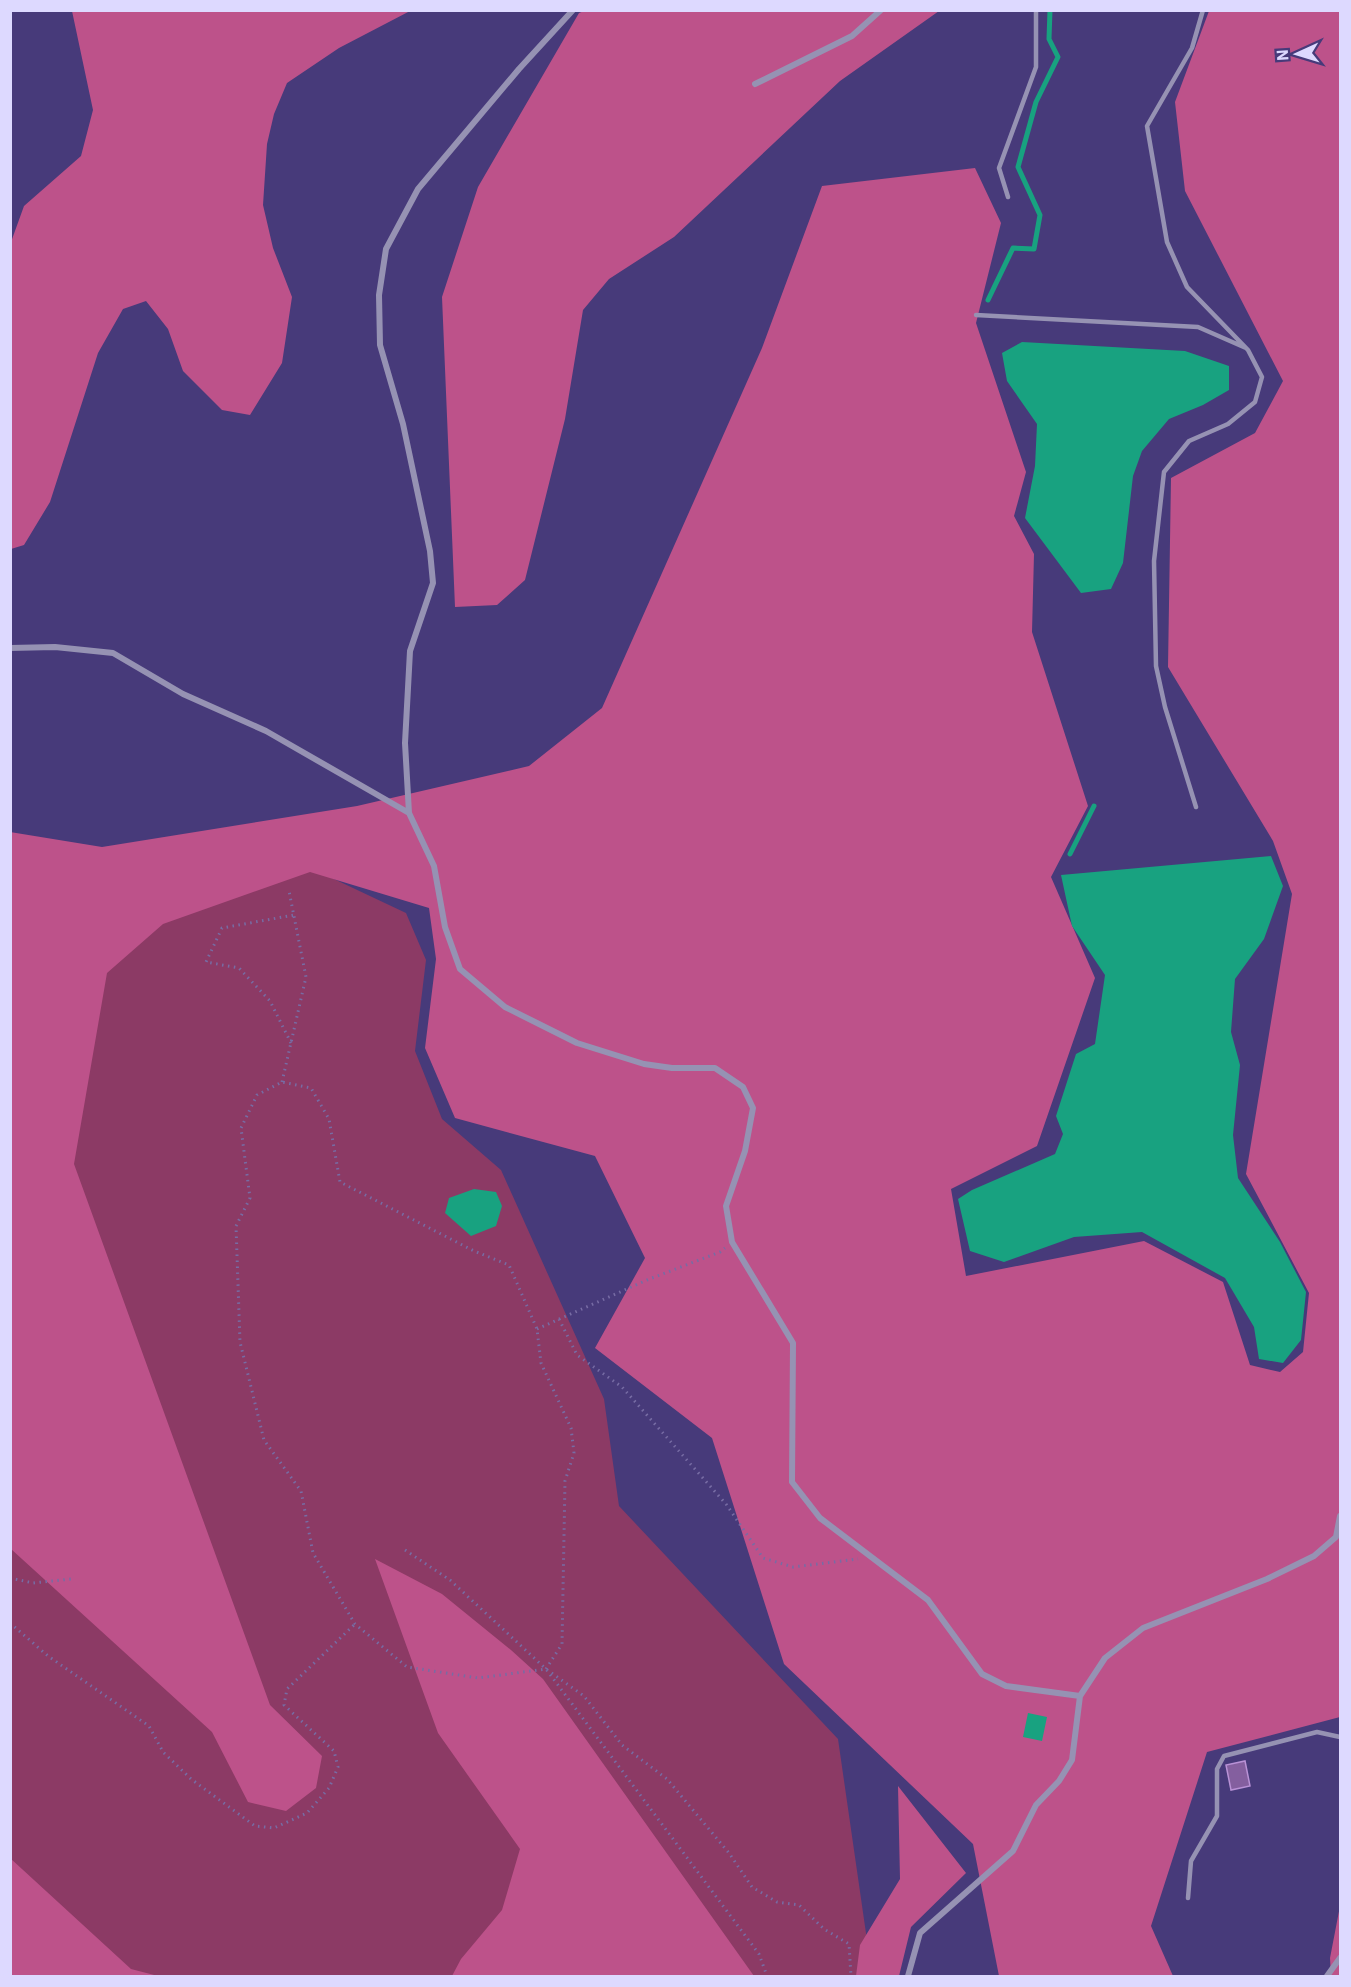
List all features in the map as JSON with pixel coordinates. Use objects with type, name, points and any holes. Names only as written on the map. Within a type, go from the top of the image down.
[{"type":"street","points":[[573,10],[519,69],[418,189],[386,249],[379,295],[380,345],[403,424],[430,551],[433,583],[410,651],[405,743],[409,813],[434,866],[445,927],[460,969],[505,1007],[577,1043],[644,1064],[672,1068],[715,1068],[743,1087],[753,1108],[745,1151],[726,1206],[732,1242],[793,1343],[792,1482],[820,1518],[928,1600],[982,1674],[1006,1686],[1080,1696]]},
{"type":"street","points":[[755,84],[852,36],[881,10]]},
{"type":"street","points":[[10,648],[55,647],[113,653],[183,694],[266,731],[409,813]]},
{"type":"street","points":[[908,1977],[920,1933],[1013,1851],[1036,1805],[1059,1781],[1072,1760],[1080,1696],[1105,1658],[1143,1628],[1267,1579],[1314,1556],[1336,1537],[1341,1516]]},
{"type":"street","points":[[1327,1977],[1341,1958]]},
{"type":"lane","points":[[1008,197],[999,168],[1036,67],[1036,10]]},
{"type":"lane","points":[[1196,807],[1165,708],[1156,666],[1155,549],[1164,472],[1189,441],[1228,424],[1256,402],[1262,377],[1248,350],[1187,287],[1167,242],[1147,126],[1192,48],[1203,10]]},
{"type":"lane","points":[[976,315],[1198,327],[1248,350]]},
{"type":"lane","points":[[1188,1898],[1191,1861],[1217,1816],[1217,1769],[1224,1756],[1317,1732],[1341,1737]]},
{"type":"path","points":[[282,1082],[306,977],[289,891]]},
{"type":"path","points":[[291,1043],[270,1001],[239,968],[206,962],[222,928],[294,915]]},
{"type":"path","points":[[282,1082],[311,1088],[329,1119],[340,1182],[474,1251],[509,1265],[537,1329],[542,1364],[571,1428],[574,1453],[565,1480],[562,1644],[546,1669],[478,1678],[407,1667],[355,1624],[313,1553],[301,1491],[264,1440],[240,1342],[236,1226],[250,1198],[241,1128],[257,1095],[282,1082]]},
{"type":"path","points":[[537,1329],[647,1280],[720,1252],[732,1242]]},
{"type":"path","points":[[559,1319],[577,1355],[622,1387],[726,1504],[763,1558],[793,1567],[857,1560],[867,1554]]},
{"type":"path","points":[[405,1550],[450,1580],[546,1669],[584,1696],[622,1745],[667,1779],[729,1853],[752,1887],[777,1902],[799,1905],[824,1929],[849,1944],[850,1977]]},
{"type":"path","points":[[10,1578],[33,1583],[71,1579]]},
{"type":"path","points":[[10,1623],[48,1656],[149,1726],[163,1752],[191,1779],[255,1826],[274,1828],[307,1813],[329,1788],[338,1767],[334,1751],[285,1705],[287,1689],[355,1624]]},
{"type":"path","points":[[546,1669],[759,1954],[767,1977]]},
{"type":"shaded area","points":[[72,11],[410,11],[339,48],[287,83],[274,114],[267,144],[263,205],[273,248],[292,297],[282,363],[250,415],[222,410],[183,371],[168,329],[146,301],[123,309],[98,353],[50,502],[24,545],[11,549],[11,242],[24,206],[81,156],[93,110]]},
{"type":"shaded area","points":[[584,11],[939,11],[840,81],[674,237],[609,279],[583,310],[565,419],[525,580],[497,605],[455,607],[442,297],[478,187],[579,13]]},
{"type":"shaded area","points":[[1209,11],[1340,11],[1340,1717],[1207,1752],[1151,1926],[1173,1976],[999,1976],[973,1844],[784,1664],[712,1438],[595,1348],[645,1258],[595,1156],[455,1118],[425,1048],[436,959],[429,908],[310,872],[163,924],[107,973],[74,1164],[270,1705],[322,1756],[316,1788],[286,1811],[248,1802],[212,1732],[11,1549],[10,832],[102,847],[357,806],[529,766],[602,708],[762,348],[822,186],[975,168],[1001,223],[976,323],[1026,472],[1014,516],[1034,554],[1032,632],[1088,806],[1051,877],[1095,978],[1037,1146],[951,1189],[966,1276],[1144,1241],[1223,1282],[1250,1365],[1280,1372],[1303,1352],[1309,1293],[1246,1174],[1292,894],[1273,841],[1168,667],[1171,478],[1255,433],[1283,381],[1185,191],[1175,102]]},
{"type":"shaded area","points":[[1022,342],[1185,351],[1229,366],[1229,390],[1203,405],[1169,419],[1142,451],[1133,476],[1123,563],[1111,589],[1081,593],[1025,518],[1035,466],[1037,424],[1007,381],[1002,353]]},
{"type":"shaded area","points":[[1271,856],[1283,886],[1264,939],[1235,979],[1231,1032],[1240,1065],[1233,1135],[1238,1178],[1280,1242],[1306,1292],[1301,1340],[1283,1363],[1259,1359],[1254,1327],[1225,1278],[1142,1232],[1074,1237],[1004,1262],[970,1251],[958,1199],[972,1190],[1055,1154],[1063,1134],[1056,1116],[1076,1054],[1095,1044],[1105,975],[1072,926],[1061,875]]},
{"type":"shaded area","points":[[300,863],[406,913],[426,960],[415,1051],[442,1119],[501,1170],[604,1399],[619,1506],[838,1739],[870,1961],[868,1976],[11,1976],[11,1542],[82,969],[158,909]]},
{"type":"shaded area","points":[[474,1189],[496,1192],[502,1206],[496,1226],[471,1236],[445,1213],[449,1198]]},
{"type":"shaded area","points":[[375,1559],[442,1594],[543,1679],[754,1976],[452,1976],[461,1959],[502,1910],[520,1849],[438,1733]]},
{"type":"shaded area","points":[[1028,1713],[1047,1717],[1042,1741],[1023,1737]]},
{"type":"shaded area","points":[[898,1786],[966,1873],[911,1927],[899,1976],[856,1976],[860,1945],[900,1879]]},
{"type":"shaded area","points":[[10,1858],[131,1969],[158,1976],[11,1976]]},
{"type":"shaded area","points":[[1340,1906],[1340,1976],[1331,1976],[1330,1958]]},
{"type":"building","points":[[1245,1761],[1250,1786],[1231,1790],[1226,1765]]},
{"type":"waterway","points":[[988,300],[1013,248],[1034,249],[1040,215],[1018,167],[1036,102],[1058,57],[1049,39],[1050,10]]},
{"type":"waterway","points":[[1070,854],[1094,806]]}]
